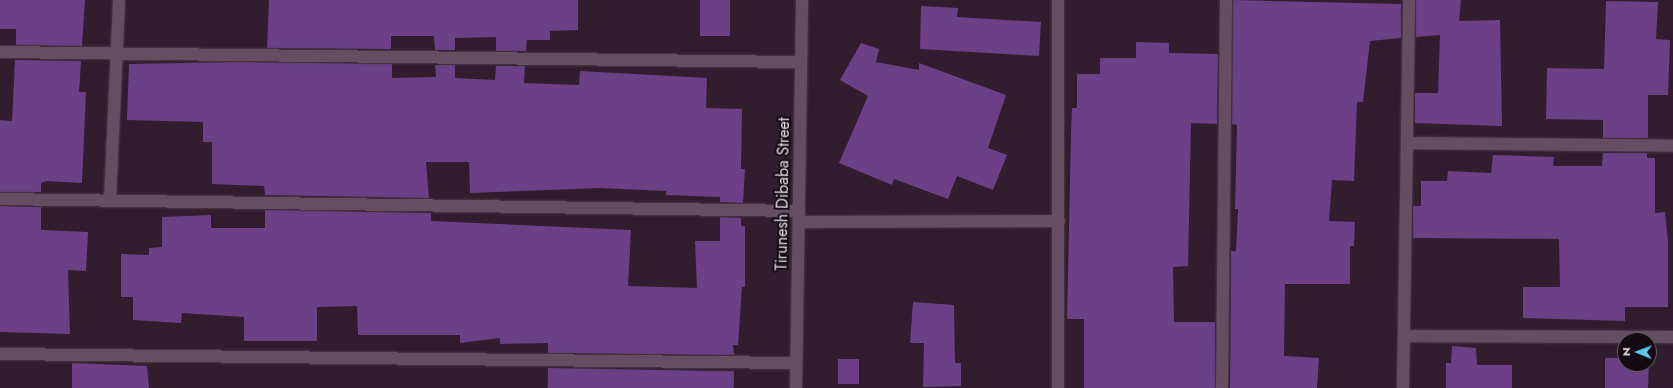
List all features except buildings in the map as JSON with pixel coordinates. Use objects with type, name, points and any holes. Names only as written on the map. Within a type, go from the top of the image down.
[{"type":"street","points":[[110,200],[119,0]]},
{"type":"street","name":"Tirunesh Dibaba Street","points":[[796,388],[802,0]]},
{"type":"street","points":[[1058,0],[1058,388]]},
{"type":"street","points":[[1222,388],[1226,0]]},
{"type":"street","points":[[1403,388],[1409,0]]},
{"type":"street","points":[[0,52],[801,62]]},
{"type":"street","points":[[1407,143],[1673,146]]},
{"type":"street","points":[[0,199],[110,200],[1059,221]]},
{"type":"street","points":[[1404,336],[1673,337]]},
{"type":"street","points":[[0,354],[796,363]]}]
